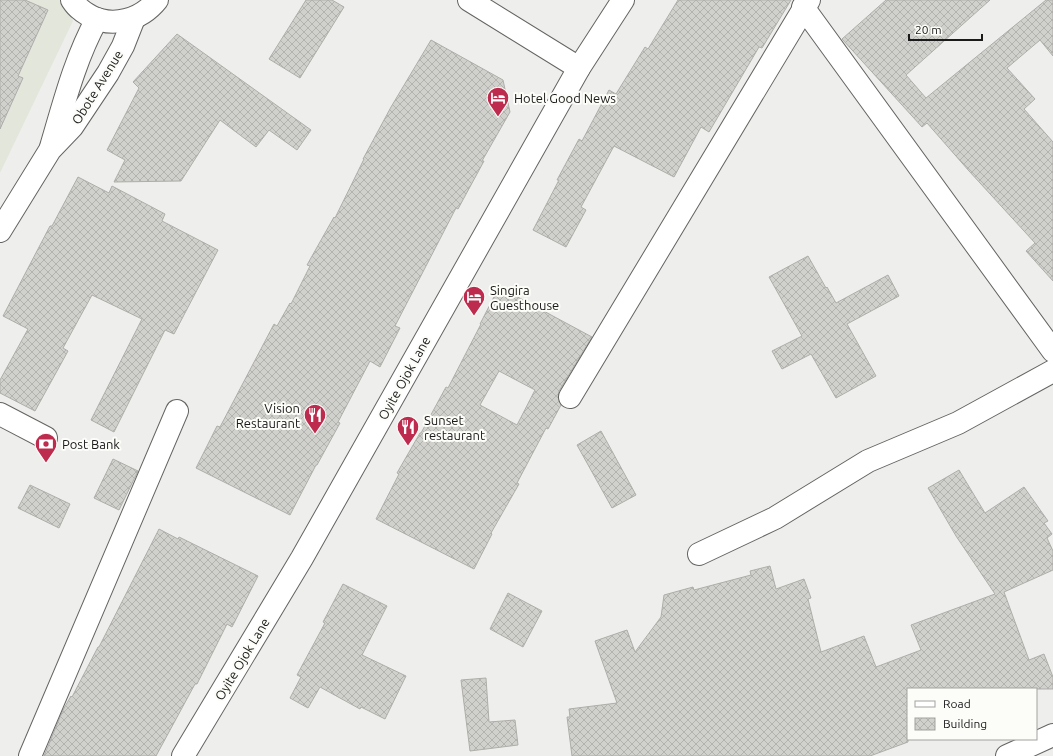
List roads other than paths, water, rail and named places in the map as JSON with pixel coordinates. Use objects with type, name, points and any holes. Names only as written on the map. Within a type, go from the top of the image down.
[{"type":"street","points":[[72,0],[81,10],[97,19],[116,22],[134,18],[150,9],[157,0]]},
{"type":"street","points":[[469,0],[579,68]]},
{"type":"street","name":"Oyite Ojok Lane","points":[[183,756],[302,558],[579,68],[623,0]]},
{"type":"street","points":[[570,397],[806,3],[1053,351]]},
{"type":"street","name":"Obote Avenue","points":[[0,231],[50,150],[72,127],[108,73],[134,18]]},
{"type":"street","name":"Obote Avenue","points":[[50,150],[78,60],[97,19]]},
{"type":"street","points":[[699,554],[775,518],[868,461],[958,423],[1053,371]]},
{"type":"street","points":[[30,756],[178,411]]},
{"type":"street","points":[[0,414],[46,438]]},
{"type":"street","points":[[1018,754],[1053,735]]},
{"type":"place","name":"Hotel Good News","points":[[498,118]]},
{"type":"place","name":"Singira Guesthouse","points":[[474,316]]},
{"type":"place","name":"Vision Restaurant","points":[[315,434]]},
{"type":"place","name":"Sunset restaurant","points":[[408,446]]},
{"type":"place","name":"Post Bank","points":[[46,464]]}]
